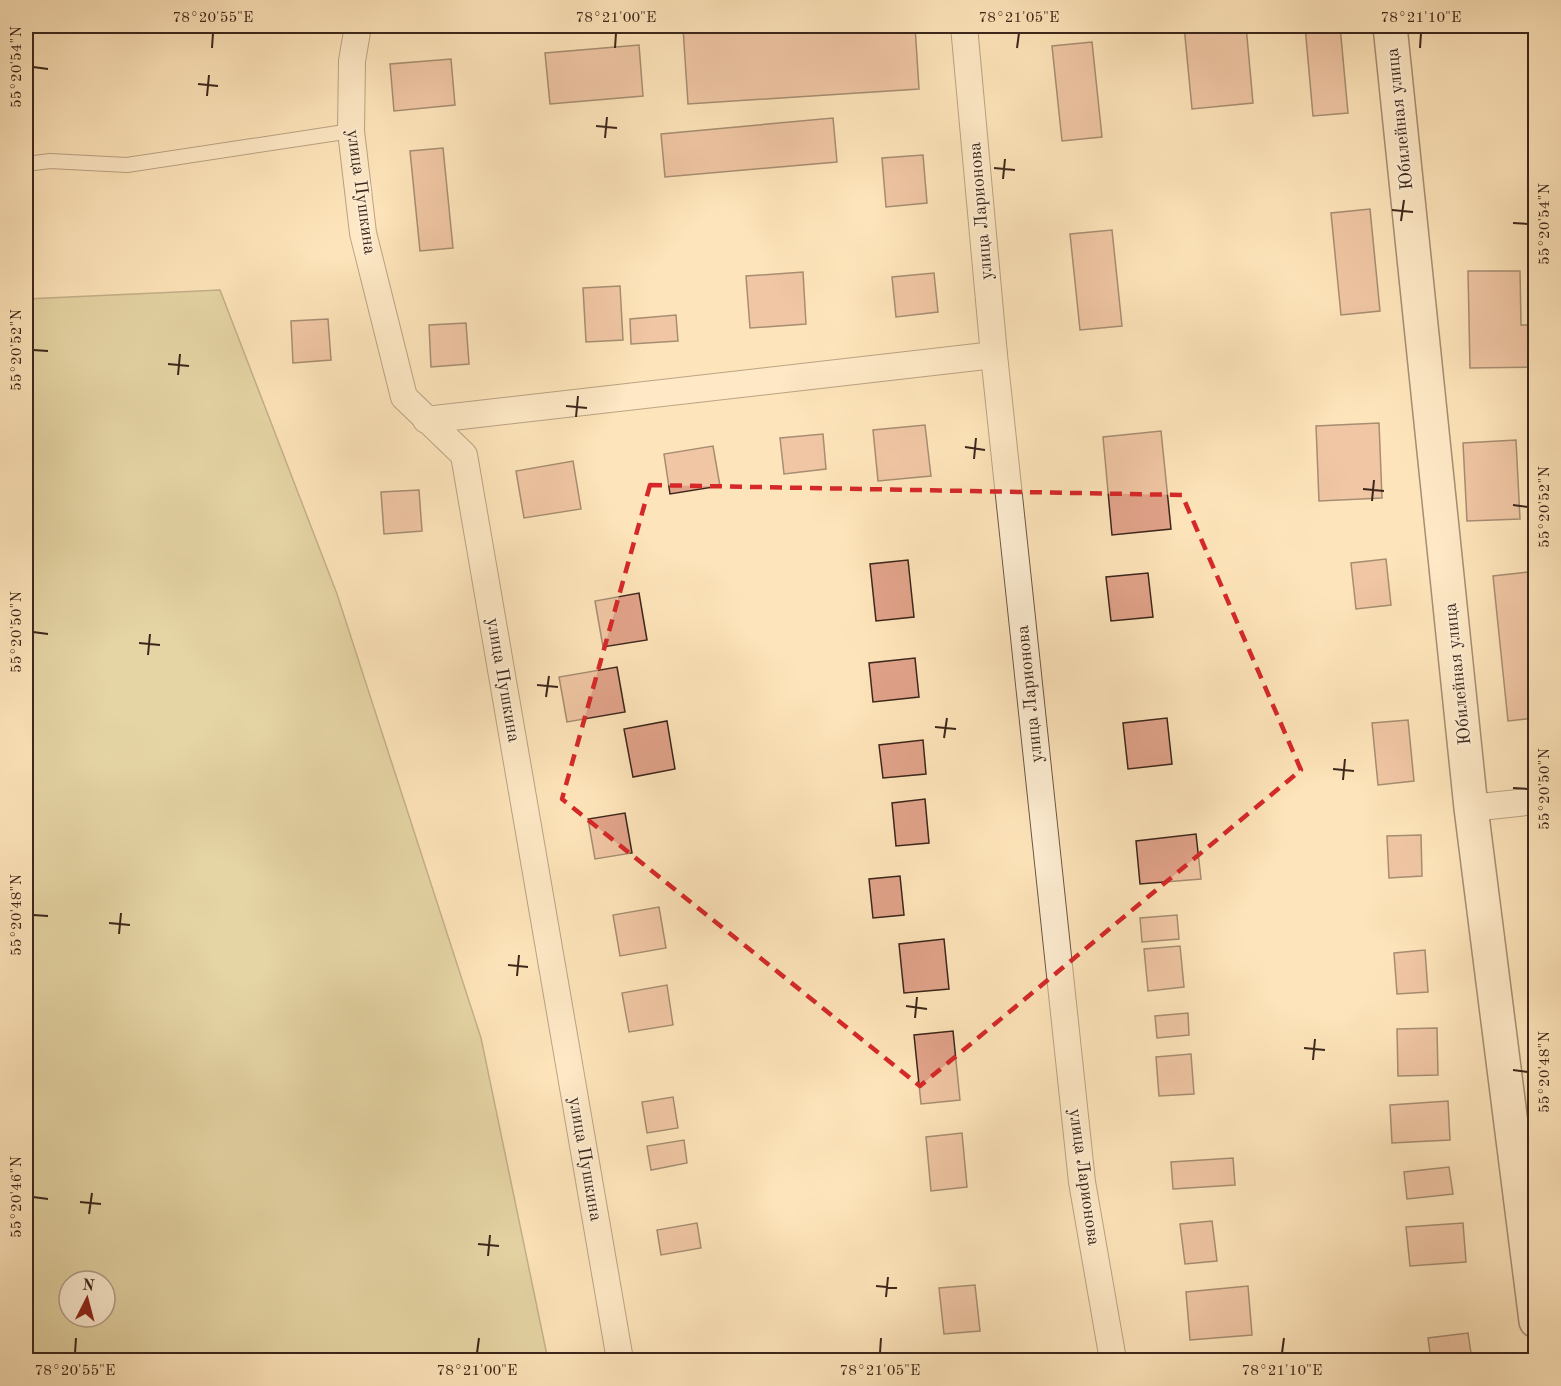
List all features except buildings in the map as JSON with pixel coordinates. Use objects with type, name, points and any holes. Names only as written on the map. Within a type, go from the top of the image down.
[{"type":"street","name":"улица Пушкина","points":[[358,26],[352,62],[351,131],[363,233],[404,397],[464,455],[620,1360]]},
{"type":"street","name":"улица Ларионова","points":[[964,26],[994,355],[1082,1182],[1113,1360]]},
{"type":"street","name":"Юбилейная улица","points":[[1390,26],[1472,808],[1536,1321]]},
{"type":"street","points":[[426,420],[994,355]]},
{"type":"street","points":[[1472,808],[1536,801]]},
{"type":"lane","points":[[26,164],[50,162],[127,165],[351,131]]},
{"type":"highlighted area","points":[[650,485],[1182,495],[1301,770],[920,1086],[562,799]]},
{"type":"shaded area","points":[[220,290],[337,594],[481,1038],[548,1360],[26,1360],[26,299]]}]
